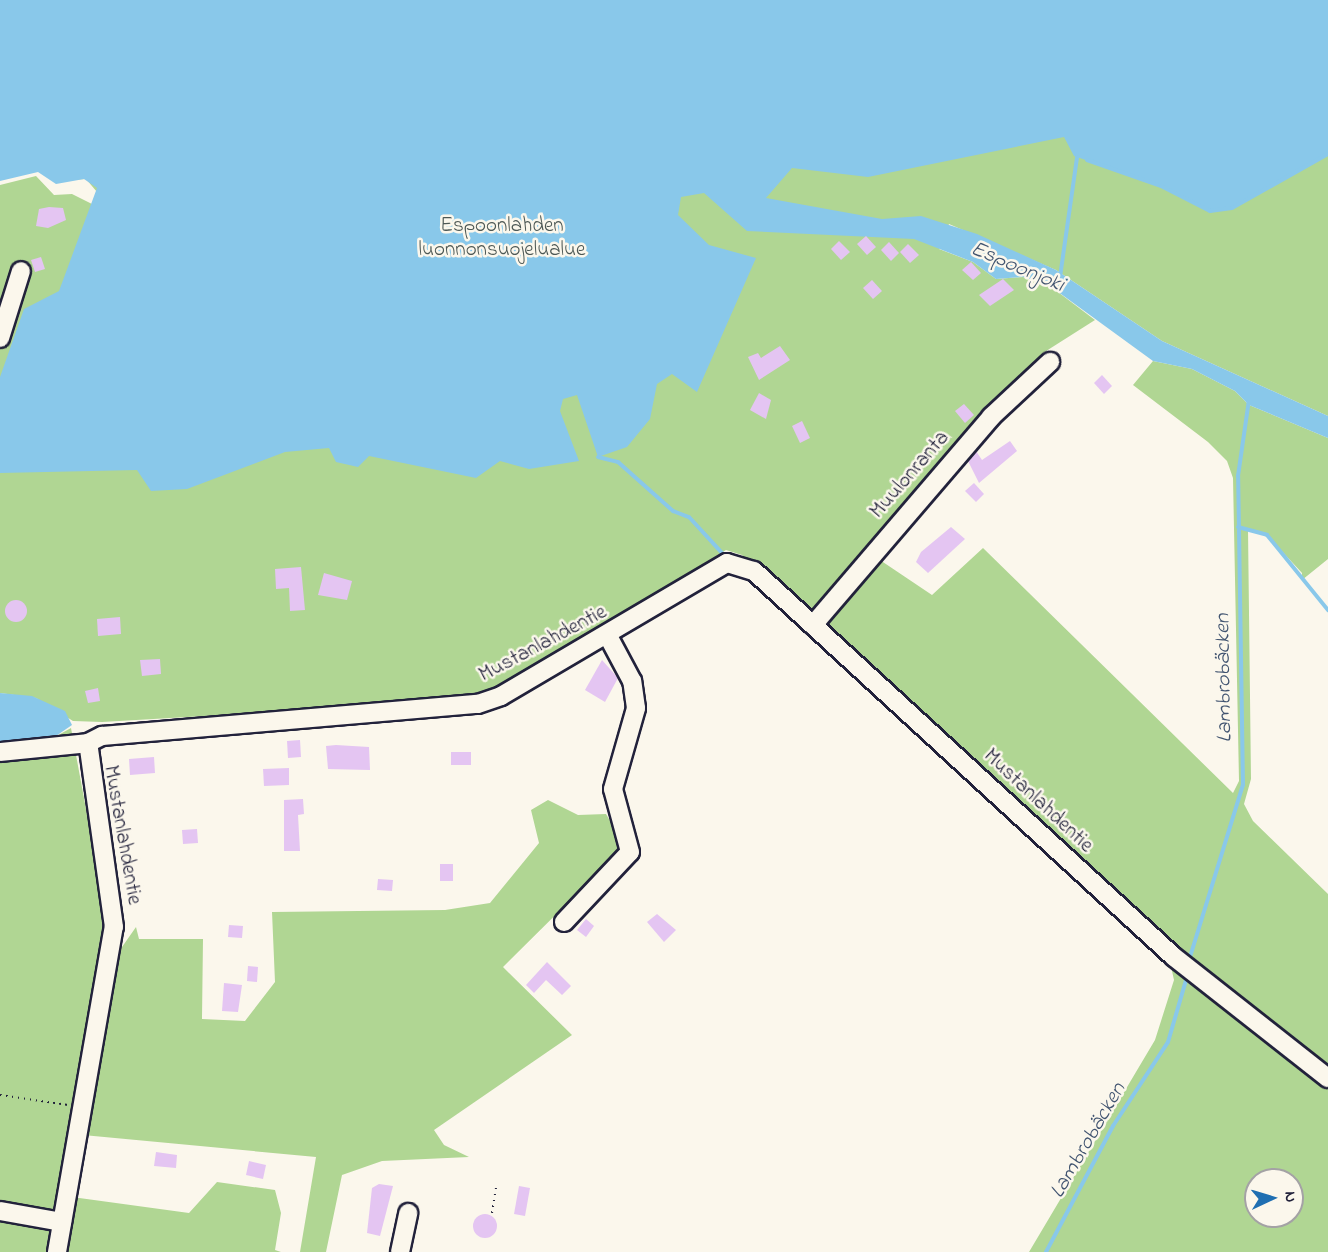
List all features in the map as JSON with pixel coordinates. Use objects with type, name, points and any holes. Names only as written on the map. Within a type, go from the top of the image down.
[{"type":"street","points":[[0,338],[21,271]]},
{"type":"street","name":"Muulonranta","points":[[813,625],[991,417],[1050,362]]},
{"type":"street","name":"Mustanlahdentie","points":[[57,1252],[114,927],[88,743],[102,736],[478,704],[608,636],[727,563],[754,571],[1202,980],[1328,1078]]},
{"type":"street","points":[[564,922],[630,852],[613,789],[636,708],[632,681],[608,636]]},
{"type":"street","points":[[0,752],[88,743]]},
{"type":"street","points":[[0,1211],[62,1222]]},
{"type":"street","points":[[400,1252],[408,1214]]},
{"type":"path","points":[[0,1095],[82,1107]]},
{"type":"path","points":[[492,1213],[496,1187]]},
{"type":"green space","points":[[0,0],[1328,0],[1328,416],[1162,341],[1056,270],[949,224],[939,249],[973,262],[996,279],[1023,277],[1050,286],[1095,320],[1043,353],[868,552],[932,595],[983,548],[1233,793],[1239,781],[1233,478],[1227,461],[1208,442],[1133,385],[1153,361],[1192,369],[1235,391],[1249,405],[1328,438],[1328,559],[1302,580],[1302,573],[1267,535],[1248,529],[1251,779],[1244,804],[1253,821],[1328,894],[1328,1252],[1029,1252],[1155,1040],[1174,980],[1170,962],[742,555],[726,550],[500,691],[461,701],[102,722],[73,721],[36,698],[0,693],[0,185],[36,176],[54,195],[72,194],[94,205],[97,192],[86,179],[53,181],[41,171]]},
{"type":"green space","points":[[71,728],[99,879],[103,936],[49,1252],[0,1252],[0,745],[53,738]]},
{"type":"green space","points":[[548,800],[578,815],[606,814],[625,846],[503,967],[572,1035],[434,1130],[444,1145],[469,1157],[382,1161],[342,1175],[326,1252],[300,1252],[316,1157],[83,1135],[115,957],[136,927],[139,939],[203,939],[202,1019],[245,1021],[275,982],[272,912],[445,910],[490,903],[539,843],[531,810]]},
{"type":"green space","points":[[217,1182],[275,1190],[281,1213],[275,1250],[281,1252],[62,1252],[72,1197],[189,1213]]},
{"type":"water","name":"Espoonlahden luonnonsuojelualue","points":[[0,0],[1328,0],[1328,154],[1232,208],[1210,211],[1161,186],[1074,156],[1064,137],[868,177],[792,168],[766,198],[882,219],[921,216],[977,234],[1056,270],[1162,341],[1328,416],[1328,438],[1249,405],[1235,391],[1192,369],[1153,361],[1050,286],[1023,277],[996,279],[973,262],[914,239],[747,231],[704,193],[681,197],[678,215],[709,245],[756,258],[697,392],[672,374],[657,384],[650,419],[627,447],[598,457],[577,395],[563,399],[560,411],[579,461],[529,469],[500,461],[476,478],[369,456],[358,467],[336,462],[329,448],[285,452],[187,489],[151,491],[137,470],[0,473],[0,377],[24,309],[59,291],[97,188],[84,179],[56,184],[38,172],[0,181]]},
{"type":"water","points":[[0,693],[32,696],[65,711],[72,725],[53,738],[0,745]]},
{"type":"building","points":[[63,208],[66,220],[48,228],[36,226],[39,209]]},
{"type":"building","points":[[866,236],[876,247],[867,255],[857,244]]},
{"type":"building","points":[[839,241],[850,252],[841,260],[831,249]]},
{"type":"building","points":[[889,242],[899,253],[891,261],[881,250]]},
{"type":"building","points":[[908,244],[919,255],[910,263],[900,252]]},
{"type":"building","points":[[41,257],[45,269],[35,272],[31,260]]},
{"type":"building","points":[[971,262],[981,273],[973,280],[962,270]]},
{"type":"building","points":[[1003,279],[1014,290],[990,306],[979,295]]},
{"type":"building","points":[[872,280],[882,291],[873,299],[863,288]]},
{"type":"building","points":[[780,346],[790,360],[759,380],[748,357],[758,353],[761,358]]},
{"type":"building","points":[[1102,375],[1112,386],[1104,394],[1094,383]]},
{"type":"building","points":[[759,393],[771,400],[766,419],[750,410]]},
{"type":"building","points":[[964,404],[974,415],[965,423],[955,411]]},
{"type":"building","points":[[802,421],[810,438],[800,443],[792,426]]},
{"type":"building","points":[[1010,441],[1017,451],[979,483],[968,461],[976,451],[982,460]]},
{"type":"building","points":[[974,483],[984,494],[976,502],[965,491]]},
{"type":"building","points":[[951,527],[965,539],[928,573],[916,562],[921,552]]},
{"type":"building","points":[[301,567],[305,610],[290,611],[289,588],[276,589],[275,569]]},
{"type":"building","points":[[324,573],[352,581],[347,600],[318,595]]},
{"type":"building","points":[[12,600],[20,600],[27,607],[27,615],[20,622],[12,622],[5,615],[5,607]]},
{"type":"building","points":[[120,617],[121,634],[98,636],[97,619]]},
{"type":"building","points":[[160,659],[161,674],[142,676],[140,660]]},
{"type":"building","points":[[602,660],[618,678],[605,702],[585,690]]},
{"type":"building","points":[[98,688],[100,701],[88,703],[85,691]]},
{"type":"building","points":[[300,740],[301,757],[288,758],[287,741]]},
{"type":"building","points":[[326,746],[369,747],[370,770],[328,769]]},
{"type":"building","points":[[451,752],[471,752],[471,765],[451,765]]},
{"type":"building","points":[[154,757],[155,773],[130,775],[129,759]]},
{"type":"building","points":[[289,768],[289,785],[264,786],[263,769]]},
{"type":"building","points":[[303,799],[304,814],[298,815],[300,851],[284,851],[284,800]]},
{"type":"building","points":[[197,829],[198,843],[183,844],[182,830]]},
{"type":"building","points":[[440,864],[453,864],[453,881],[440,881]]},
{"type":"building","points":[[378,879],[393,880],[392,891],[377,890]]},
{"type":"building","points":[[657,914],[676,930],[664,942],[647,922]]},
{"type":"building","points":[[586,919],[594,926],[586,937],[577,930]]},
{"type":"building","points":[[229,925],[243,926],[242,938],[228,937]]},
{"type":"building","points":[[547,962],[571,986],[562,995],[546,980],[534,993],[526,985]]},
{"type":"building","points":[[248,966],[258,967],[257,982],[247,981]]},
{"type":"building","points":[[224,983],[242,985],[238,1012],[222,1011]]},
{"type":"building","points":[[156,1152],[177,1155],[176,1168],[154,1166]]},
{"type":"building","points":[[249,1161],[266,1165],[263,1179],[246,1175]]},
{"type":"building","points":[[379,1184],[393,1186],[380,1236],[367,1233],[372,1188]]},
{"type":"building","points":[[519,1186],[530,1188],[525,1216],[514,1214]]},
{"type":"building","points":[[485,1214],[493,1218],[497,1226],[493,1234],[485,1238],[477,1234],[473,1226],[477,1218]]},
{"type":"waterway","points":[[1087,160],[1161,186],[1210,211],[1232,208],[1328,154]]},
{"type":"waterway","name":"Espoonjoki","points":[[1060,277],[1077,157]]},
{"type":"waterway","name":"Lambrobäcken","points":[[1190,957],[1243,785],[1238,476],[1249,400]]},
{"type":"waterway","points":[[598,457],[618,462],[673,511],[689,517],[723,554]]},
{"type":"waterway","points":[[1238,527],[1267,535],[1328,610]]},
{"type":"waterway","name":"Lambrobäcken","points":[[1046,1252],[1113,1126],[1168,1042],[1186,980]]}]
